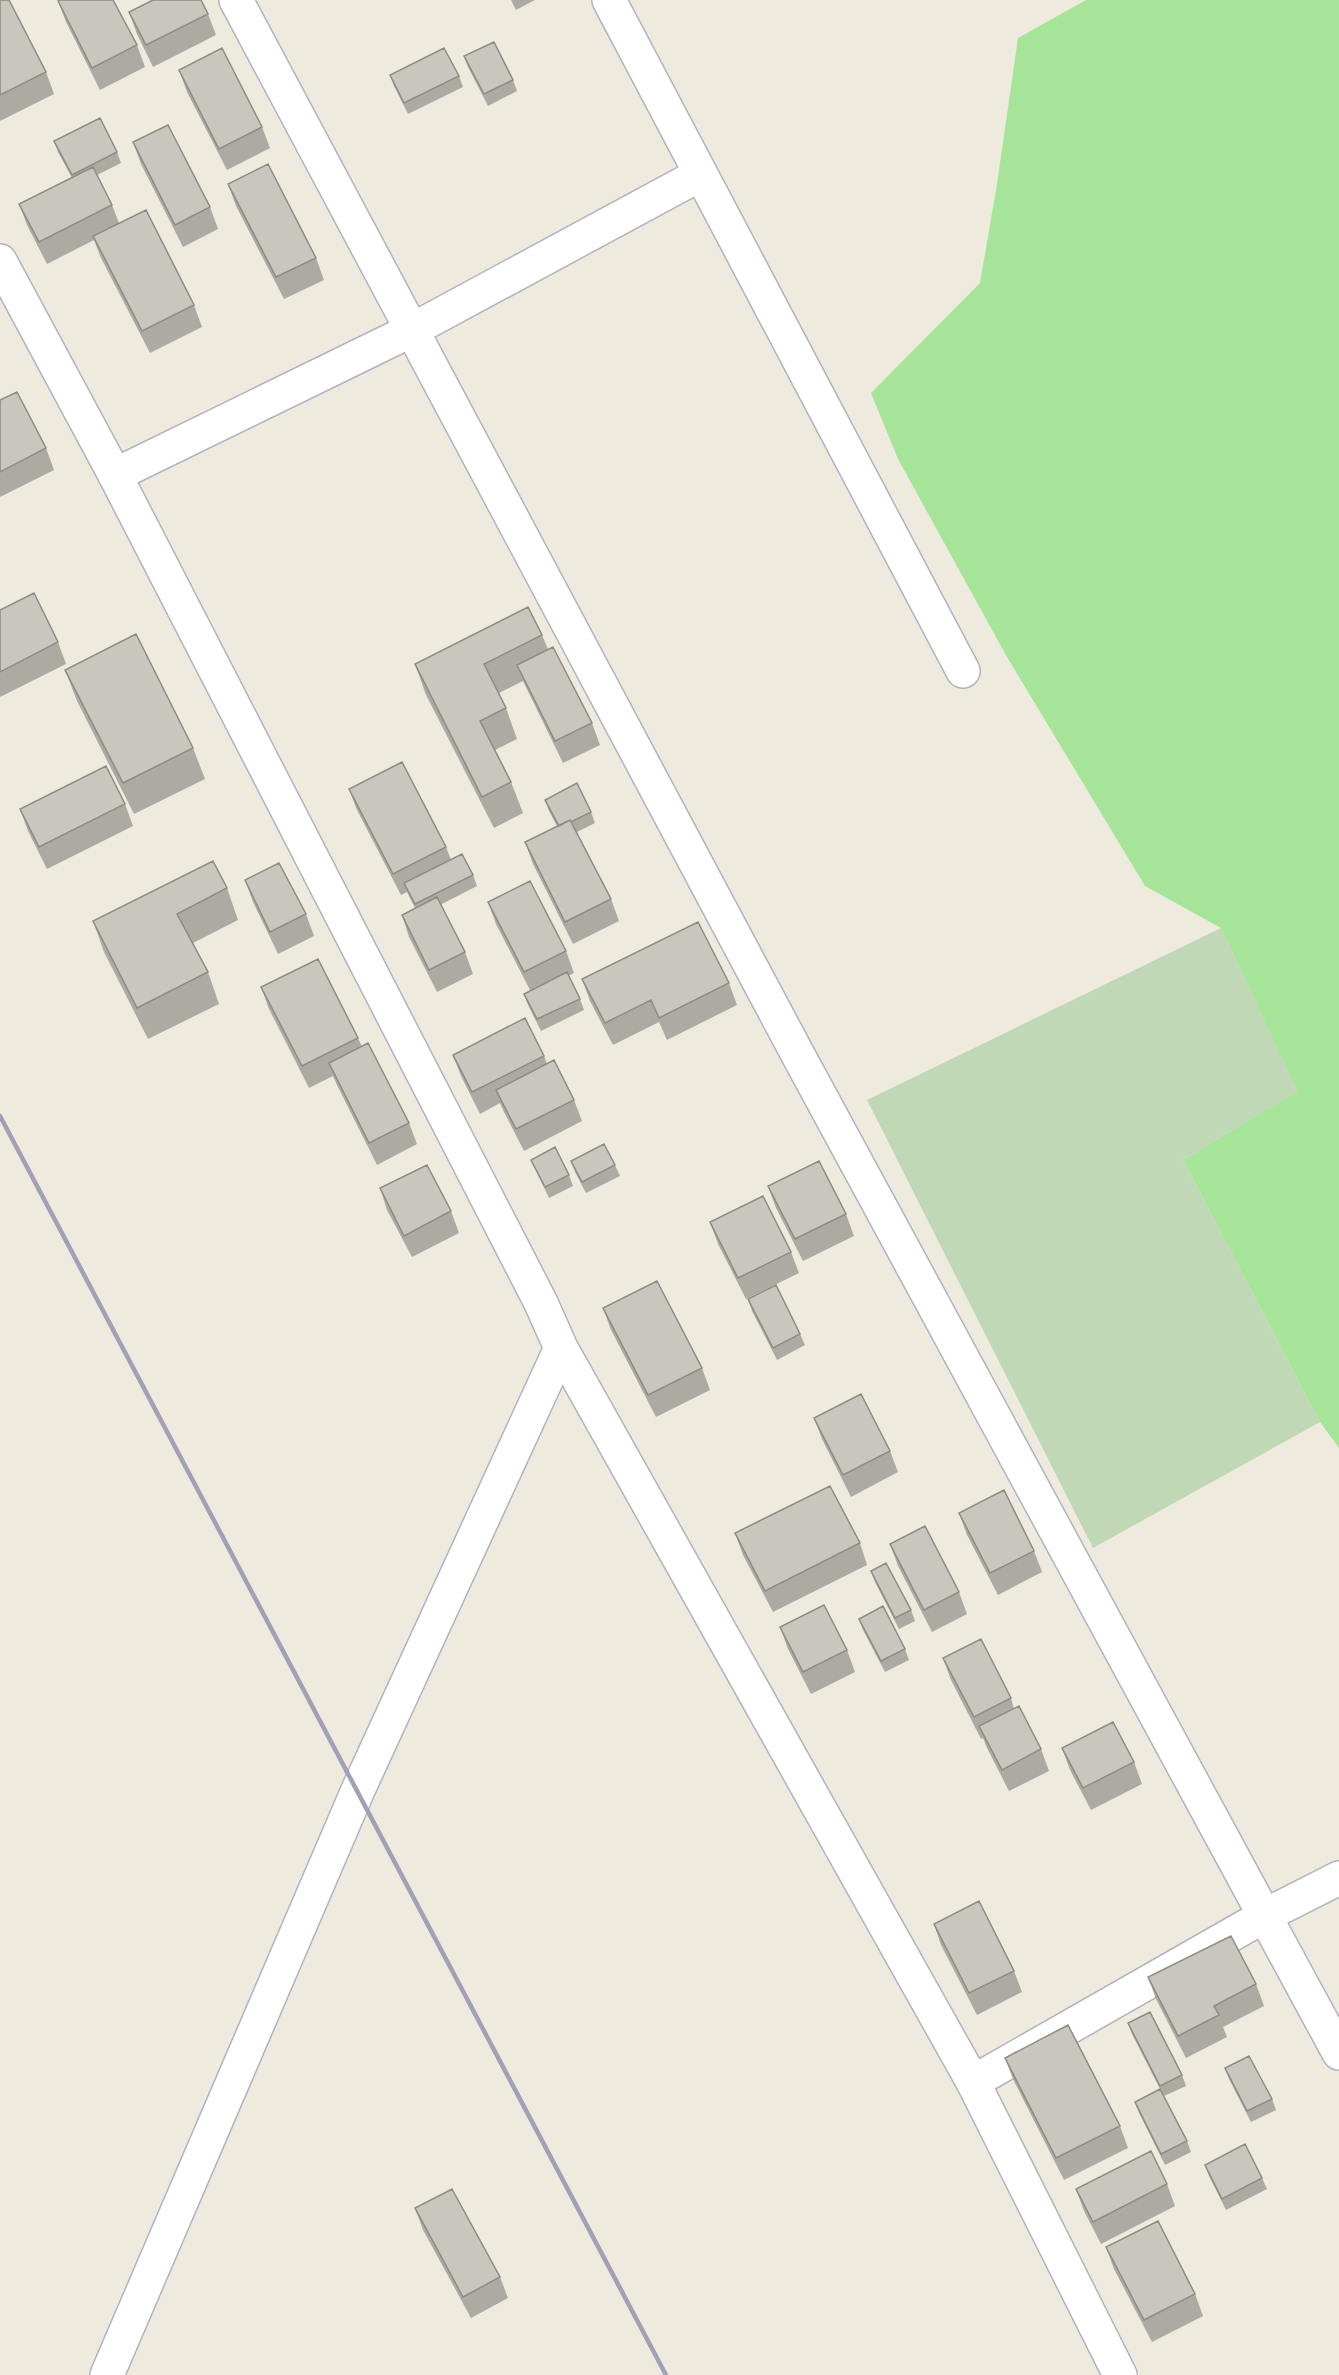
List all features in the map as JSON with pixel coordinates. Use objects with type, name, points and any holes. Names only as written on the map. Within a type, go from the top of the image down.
[{"type":"street","points":[[236,0],[792,1042],[1339,2052]]},
{"type":"street","points":[[609,0],[963,670]]},
{"type":"street","points":[[115,475],[412,330],[701,174]]},
{"type":"street","points":[[0,261],[115,475],[541,1303],[561,1348],[973,2082],[1120,2375]]},
{"type":"street","points":[[107,2375],[358,1790],[561,1348]]},
{"type":"street","points":[[973,2082],[1266,1915],[1339,1878]]},
{"type":"green space","points":[[1086,0],[1339,0],[1339,1448],[1320,1422],[1183,1160],[1297,1091],[1221,928],[1145,886],[1007,657],[898,459],[871,393],[980,283],[1018,38]]},
{"type":"green space","points":[[1221,928],[1298,1091],[1183,1160],[1320,1422],[1093,1548],[867,1100]]},
{"type":"building","points":[[0,0],[9,0],[46,72],[0,95]]},
{"type":"building","points":[[59,0],[113,0],[137,45],[92,68]]},
{"type":"building","points":[[153,0],[201,0],[208,14],[146,45],[129,12]]},
{"type":"building","points":[[494,42],[513,80],[484,94],[464,56]]},
{"type":"building","points":[[222,48],[262,127],[219,149],[179,70]]},
{"type":"building","points":[[444,48],[459,76],[404,103],[390,75]]},
{"type":"building","points":[[100,118],[117,152],[72,175],[54,141]]},
{"type":"building","points":[[168,125],[210,207],[175,225],[133,142]]},
{"type":"building","points":[[268,164],[316,258],[276,277],[228,184]]},
{"type":"building","points":[[93,167],[112,205],[39,242],[19,204]]},
{"type":"building","points":[[146,210],[194,305],[142,331],[93,236]]},
{"type":"building","points":[[17,392],[46,448],[0,472],[0,400]]},
{"type":"building","points":[[34,593],[58,642],[0,672],[0,610]]},
{"type":"building","points":[[528,607],[542,635],[484,664],[506,708],[480,721],[511,782],[482,797],[415,664]]},
{"type":"building","points":[[136,634],[193,748],[123,783],[65,670]]},
{"type":"building","points":[[553,647],[592,723],[555,741],[517,665]]},
{"type":"building","points":[[402,762],[446,847],[393,874],[349,789]]},
{"type":"building","points":[[106,766],[125,804],[39,847],[20,809]]},
{"type":"building","points":[[577,783],[591,812],[559,826],[545,800]]},
{"type":"building","points":[[570,820],[611,899],[565,922],[525,842]]},
{"type":"building","points":[[462,854],[473,875],[415,904],[404,883]]},
{"type":"building","points":[[213,861],[227,888],[177,914],[208,972],[137,1008],[93,921]]},
{"type":"building","points":[[279,863],[306,914],[270,932],[245,880]]},
{"type":"building","points":[[530,881],[566,951],[524,972],[488,902]]},
{"type":"building","points":[[437,897],[465,952],[429,970],[402,915]]},
{"type":"building","points":[[698,922],[729,983],[659,1018],[651,1000],[605,1023],[582,979]]},
{"type":"building","points":[[318,959],[358,1038],[302,1066],[261,987]]},
{"type":"building","points":[[567,972],[580,999],[537,1019],[524,994]]},
{"type":"building","points":[[525,1018],[544,1056],[472,1092],[453,1055]]},
{"type":"building","points":[[368,1043],[409,1123],[369,1143],[329,1063]]},
{"type":"building","points":[[554,1060],[574,1100],[516,1129],[496,1090]]},
{"type":"building","points":[[604,1144],[615,1165],[582,1182],[571,1161]]},
{"type":"building","points":[[555,1147],[569,1175],[545,1187],[531,1160]]},
{"type":"building","points":[[819,1161],[846,1214],[795,1239],[768,1186]]},
{"type":"building","points":[[427,1165],[451,1211],[404,1236],[380,1188]]},
{"type":"building","points":[[763,1196],[791,1252],[738,1278],[710,1222]]},
{"type":"building","points":[[657,1281],[702,1368],[648,1395],[603,1308]]},
{"type":"building","points":[[776,1285],[800,1334],[773,1348],[748,1299]]},
{"type":"building","points":[[861,1394],[890,1451],[843,1475],[814,1418]]},
{"type":"building","points":[[830,1486],[860,1543],[765,1591],[735,1533]]},
{"type":"building","points":[[1004,1490],[1034,1551],[990,1573],[959,1513]]},
{"type":"building","points":[[925,1526],[959,1592],[924,1610],[890,1544]]},
{"type":"building","points":[[886,1563],[911,1610],[895,1618],[871,1571]]},
{"type":"building","points":[[824,1605],[847,1650],[803,1672],[780,1627]]},
{"type":"building","points":[[883,1606],[905,1649],[881,1661],[859,1619]]},
{"type":"building","points":[[981,1639],[1011,1698],[974,1717],[943,1658]]},
{"type":"building","points":[[1019,1706],[1041,1749],[1002,1770],[979,1726]]},
{"type":"building","points":[[1113,1722],[1134,1762],[1083,1788],[1062,1748]]},
{"type":"building","points":[[979,1901],[1014,1971],[969,1993],[934,1924]]},
{"type":"building","points":[[1231,1936],[1256,1984],[1214,2006],[1219,2015],[1178,2036],[1148,1977]]},
{"type":"building","points":[[1150,2012],[1182,2075],[1160,2086],[1128,2023]]},
{"type":"building","points":[[1068,2025],[1120,2126],[1056,2158],[1005,2058]]},
{"type":"building","points":[[1249,2056],[1272,2099],[1247,2111],[1225,2068]]},
{"type":"building","points":[[1160,2089],[1187,2141],[1161,2154],[1135,2102]]},
{"type":"building","points":[[1245,2144],[1262,2178],[1222,2199],[1205,2165]]},
{"type":"building","points":[[1151,2151],[1167,2184],[1093,2222],[1076,2189]]},
{"type":"building","points":[[452,2189],[500,2277],[463,2297],[415,2208]]},
{"type":"building","points":[[1158,2221],[1195,2294],[1144,2320],[1106,2247]]},
{"type":"railway","points":[[0,1116],[666,2375]]}]
